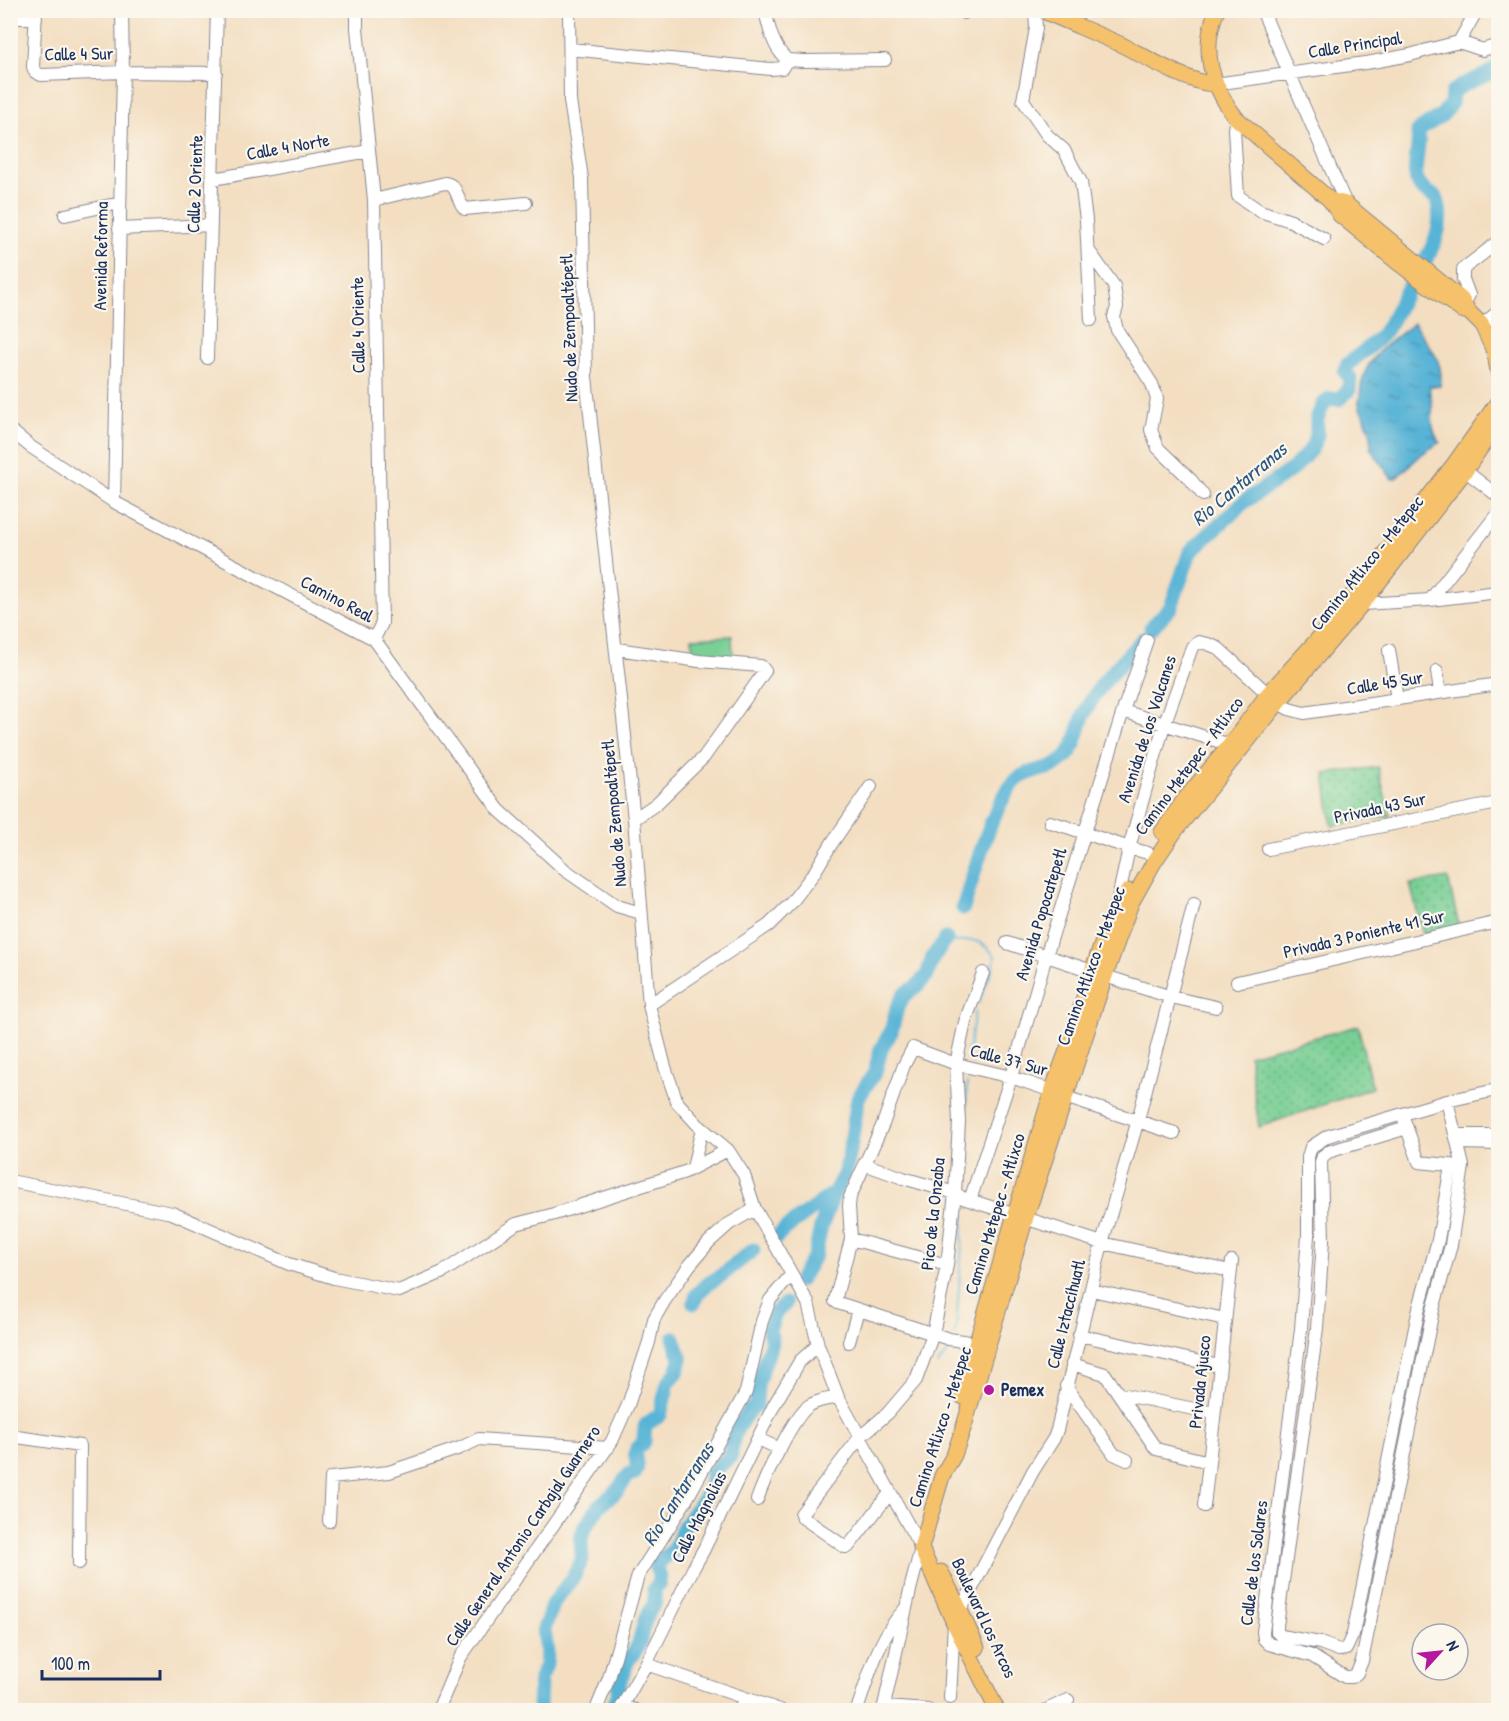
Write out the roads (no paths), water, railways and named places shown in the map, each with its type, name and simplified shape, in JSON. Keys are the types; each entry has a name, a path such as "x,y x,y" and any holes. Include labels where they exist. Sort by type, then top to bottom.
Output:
{"main road":[{"path":"1041,10 1192,79 1205,84 1215,84"},
{"path":"1217,10 1209,41 1210,67 1215,84 1236,118 1330,200 1482,325 1494,353 1498,372"},
{"name":"Camino Metepec - Atlixco","path":"942,1476 1058,1094 1072,1037 1099,973 1115,909 1120,905 1148,853 1185,799 1402,542 1460,467 1496,413"},
{"name":"Camino Atlixco - Metepec","path":"1099,973 1131,903 1175,831 1270,696 1362,604 1402,542"},
{"name":"Camino Atlixco - Metepec","path":"921,1545 942,1476"},
{"name":"Boulevard Los Arcos","path":"921,1545 935,1559 997,1710"},
{"name":"Boulevard Los Arcos","path":"957,1616 1005,1710"}],"street":[{"name":"Avenida Reforma","path":"114,502 123,72 122,10"},
{"name":"Calle 2 Oriente","path":"207,358 218,10"},
{"name":"Calle 4 Oriente","path":"357,10 374,201 382,623 374,639"},
{"name":"Nudo de Zempoaltépetl","path":"569,10 570,101 582,178 586,376 617,649 649,1005 664,1067 677,1102 728,1150 744,1175 755,1209 808,1303 818,1345 838,1397 921,1545"},
{"path":"765,10 768,28 780,52 787,60 885,60"},
{"path":"1035,10 1036,28 1023,100 1047,135 1064,150 1081,182 1088,250 1090,320"},
{"path":"1262,10 1290,74 1343,210"},
{"path":"1460,42 1478,10"},
{"name":"Calle 4 Sur","path":"36,14 33,67 35,72 41,75 123,72"},
{"path":"10,18 36,14"},
{"name":"Calle Principal","path":"1215,84 1410,55 1460,42 1483,50 1498,45"},
{"path":"570,49 771,69 782,68 787,60"},
{"path":"123,72 216,73"},
{"path":"1236,118 1234,129 1238,196 1260,211 1291,221 1324,240"},
{"name":"Calle 4 Norte","path":"213,179 369,151"},
{"path":"374,201 449,183 456,190 459,203 465,209 526,203"},
{"path":"65,215 120,203"},
{"path":"119,230 211,225"},
{"path":"1465,309 1468,295 1462,279 1463,269 1498,242"},
{"path":"1088,250 1114,286 1117,307 1114,317 1117,330 1152,384 1157,399 1151,430 1158,448 1203,495"},
{"path":"1482,325 1498,312"},
{"name":"Camino Real","path":"10,430 31,447 114,502 374,639 499,810 565,870 617,906 641,913"},
{"path":"1460,467 1498,496"},
{"path":"1430,600 1498,513"},
{"path":"1362,604 1430,600 1498,592"},
{"name":"Avenida Popocatepetl","path":"970,1200 1011,1077 1046,956 1147,640"},
{"name":"Avenida de los Volcanes","path":"1115,909 1129,848 1164,725 1192,647 1199,642 1218,648 1270,696"},
{"path":"617,649 699,661 761,666 765,671 704,757 656,804 634,819"},
{"path":"1389,650 1397,699"},
{"path":"1437,671 1440,692"},
{"name":"Calle 45 Sur","path":"1270,696 1289,709 1304,713 1498,684"},
{"path":"1123,711 1230,745"},
{"path":"649,1005 769,925 791,903 814,873 871,786"},
{"name":"Privada 43 Sur","path":"1268,849 1498,803"},
{"path":"1050,822 1148,853"},
{"name":"Calle Iztaccíhuatl","path":"957,1616 1033,1471 1054,1438 1102,1243 1138,1120 1194,904"},
{"name":"Privada 3 Poniente 41 Sur","path":"1237,982 1498,922"},
{"path":"1007,943 1171,997 1216,1007"},
{"name":"Pico de la Onzaba","path":"890,1492 848,1547 801,1514 860,1437 888,1413 916,1380 933,1334 947,1265 955,1192 959,1122 956,1064 965,1022 983,973"},
{"name":"Calle 37 Sur","path":"864,1164 913,1048 956,1064 1011,1077 1174,1133"},
{"name":"Calle de los Solares","path":"1457,1166 1419,1308 1362,1661 1357,1673 1352,1677 1345,1677 1312,1656 1269,1644 1264,1639 1263,1632 1301,1329 1308,1236 1308,1157 1311,1147 1328,1137 1447,1101 1496,1090"},
{"name":"Calle de los Solares","path":"1407,1128 1328,1152 1323,1156 1321,1162 1323,1241 1317,1328 1276,1626 1281,1636 1320,1643 1339,1650 1346,1649 1353,1634 1451,1245 1457,1139 1447,1101"},
{"path":"1403,1114 1419,1162 1457,1166"},
{"path":"693,1168 702,1128"},
{"path":"1457,1139 1498,1135"},
{"path":"1457,1139 1498,1144"},
{"path":"10,1181 172,1213 289,1264 334,1278 399,1291 443,1272 516,1224 685,1172 728,1150"},
{"path":"982,1344 956,1341 835,1301 851,1239 850,1197 864,1164 903,1178 955,1192 961,1197 1102,1243"},
{"name":"Calle General Antonio Carbajal Guarnero","path":"438,1710 460,1658 608,1448 628,1405 649,1342 654,1319 665,1300 709,1242 729,1224 755,1209"},
{"path":"851,1239 947,1265"},
{"name":"Privada Ajusco","path":"1102,1243 1231,1266 1204,1506"},
{"path":"596,1710 609,1678 638,1576 685,1502 746,1392 762,1321 770,1300 791,1275"},
{"path":"1091,1290 1225,1319"},
{"path":"1419,1308 1433,1310"},
{"path":"849,1342 858,1310"},
{"path":"1301,1329 1317,1328"},
{"path":"1079,1335 1219,1366"},
{"name":"Calle Magnolias","path":"621,1708 646,1664 774,1405 800,1361 818,1345"},
{"path":"1072,1364 1106,1374 1156,1449 1209,1462"},
{"path":"1066,1386 1113,1454 1127,1460"},
{"path":"1120,1394 1215,1413"},
{"path":"757,1500 780,1449 803,1411 811,1404 838,1397"},
{"path":"10,1436 80,1446 79,1563"},
{"path":"328,1521 331,1478 389,1472 460,1448 479,1439 608,1448"},
{"path":"758,1439 780,1449"},
{"path":"1278,1514 1292,1517"},
{"path":"921,1545 884,1709 928,1710"},
{"path":"857,1710 876,1656 894,1620 906,1608"},
{"path":"950,1698 957,1616"},
{"path":"1297,1652 1301,1639"},
{"path":"646,1664 742,1705 780,1710"},
{"path":"1046,1710 1068,1700"},
{"path":"621,1708 634,1710"}],"water":[{"path":"1414,323 1440,367 1440,386 1430,386 1429,391 1432,402 1433,429 1440,442 1392,479 1370,448 1369,427 1359,406 1359,400 1365,371 1371,361 1386,345"}],"waterway":[{"name":"Rio Cantarranas","path":"1151,628 1171,607 1190,552 1244,502 1294,468 1311,449 1317,436 1317,418 1323,405 1329,399 1339,399 1349,390 1350,378 1345,372 1347,365 1386,330 1437,236 1439,210 1436,197 1417,182 1415,169 1418,131 1442,115 1451,103 1452,93 1463,85 1488,74 1498,66"},
{"name":"Rio Cantarranas","path":"963,908 986,836 994,816 1012,785 1022,776 1053,766 1065,758 1073,747 1092,699 1143,639"},
{"path":"946,939 954,942 978,942 995,956 994,965 978,1004"},
{"name":"Rio Cantarranas","path":"776,1238 834,1193 844,1175 849,1156 858,1098 875,1072 881,1049 891,1032 897,1008 904,995 927,975 933,957 946,939"},
{"path":"967,1059 975,1012"},
{"path":"963,1189 967,1083"},
{"name":"Rio Cantarranas","path":"800,1280 815,1255 821,1227 834,1193"},
{"path":"954,1334 964,1215"},
{"name":"Rio Cantarranas","path":"694,1303 697,1294 706,1285 753,1250"},
{"name":"Rio Cantarranas","path":"612,1710 628,1660 639,1643 646,1617 655,1602 654,1589 660,1577 656,1567 672,1551 684,1526 705,1497 712,1474 731,1456 732,1442 738,1428 756,1405 757,1385 772,1341 769,1330 776,1312 785,1304"},
{"name":"Rio Cantarranas","path":"539,1710 540,1679 546,1665 547,1653 544,1629 553,1603 574,1576 582,1559 581,1539 584,1529 600,1505 618,1490 626,1478 635,1473 637,1469 635,1454 644,1442 645,1427 660,1415 668,1383 677,1372 681,1359 674,1338"},
{"path":"937,1365 950,1350 952,1343"}],"place":[{"name":"Pemex","path":"989,1390"}]}
